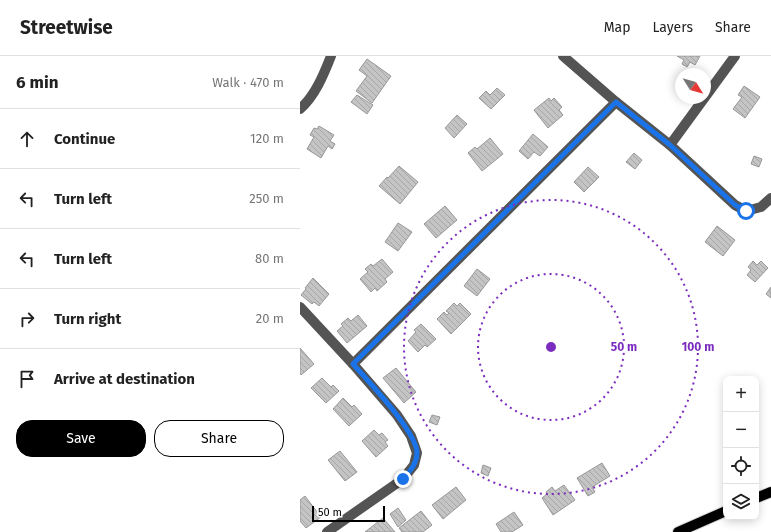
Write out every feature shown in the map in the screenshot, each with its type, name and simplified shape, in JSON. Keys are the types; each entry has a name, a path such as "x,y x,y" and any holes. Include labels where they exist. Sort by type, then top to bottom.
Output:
{"main road":[{"path":"759,497 771,492"},
{"path":"678,532 723,511"}],"street":[{"path":"300,109 308,102 326,70 331,56"},
{"path":"563,56 616,102 670,145 735,205 746,211 761,207 771,198"},
{"path":"670,145 735,56"},
{"path":"353,364 616,102"},
{"path":"300,307 353,364 397,415 411,436 417,453 414,465 403,479 327,532"}],"building":[{"path":"677,56 700,56 695,65 690,62 687,67 682,64 684,60"},
{"path":"367,59 391,76 372,103 356,91 367,76 359,70"},
{"path":"744,86 760,97 745,118 733,109 742,97 738,95"},
{"path":"497,88 505,95 491,109 479,98 486,91 490,95"},
{"path":"357,95 373,105 367,114 351,102"},
{"path":"549,98 551,101 554,98 562,107 559,110 563,115 548,128 534,110"},
{"path":"457,115 467,124 454,138 445,128"},
{"path":"319,126 334,135 330,141 335,144 332,149 328,146 321,158 307,149 314,137 310,135 314,128 317,129"},
{"path":"533,134 548,147 540,156 534,152 528,159 519,151"},
{"path":"490,138 503,154 482,171 468,153 475,147 477,149"},
{"path":"634,153 642,160 635,169 626,162"},
{"path":"754,156 762,159 759,167 751,164"},
{"path":"399,166 418,182 400,204 379,186"},
{"path":"588,167 599,177 584,192 574,182"},
{"path":"445,206 457,220 436,238 424,224"},
{"path":"398,223 412,232 398,251 385,242"},
{"path":"717,226 735,240 723,256 705,242"},
{"path":"382,259 393,272 385,279 387,282 377,291 375,288 371,292 360,279 368,272 365,269 371,264 373,266"},
{"path":"753,261 757,265 761,261 768,268 755,282 747,275 751,270 748,267"},
{"path":"477,269 490,279 477,296 464,286"},
{"path":"313,278 329,294 319,306 314,302 312,304 301,295"},
{"path":"771,287 771,298 766,294"},
{"path":"454,303 457,306 460,303 471,314 451,334 437,319 444,312 447,315 449,313 446,311"},
{"path":"358,315 367,326 347,343 337,331 343,326 341,324 348,318 351,321"},
{"path":"421,324 436,339 427,347 425,345 418,352 408,341 416,332 414,330"},
{"path":"300,348 314,364 301,375 300,373"},
{"path":"396,368 416,392 404,403 383,378"},
{"path":"322,378 331,387 333,385 339,391 326,403 311,388"},
{"path":"343,398 352,407 354,405 362,414 349,426 333,409"},
{"path":"432,415 440,417 437,425 429,422"},
{"path":"374,430 379,435 382,433 388,440 385,442 388,446 376,457 362,441"},
{"path":"340,451 357,472 345,481 328,460"},
{"path":"602,463 610,476 592,487 595,492 588,496 577,478"},
{"path":"483,465 491,468 488,476 481,473"},
{"path":"564,485 575,500 553,515 542,498 552,487 555,491"},
{"path":"456,487 466,500 443,519 432,505"},
{"path":"305,496 321,517 306,528 300,521 300,500"},
{"path":"398,508 406,520 398,527 390,514"},
{"path":"421,511 432,525 423,532 402,532 399,528"},
{"path":"514,512 523,525 512,532 501,532 496,524"},
{"path":"383,518 395,532 365,532"}],"route":[{"path":"403,479 414,465 417,453 411,436 397,415 353,364 616,102 670,145 735,205 746,211"}]}
